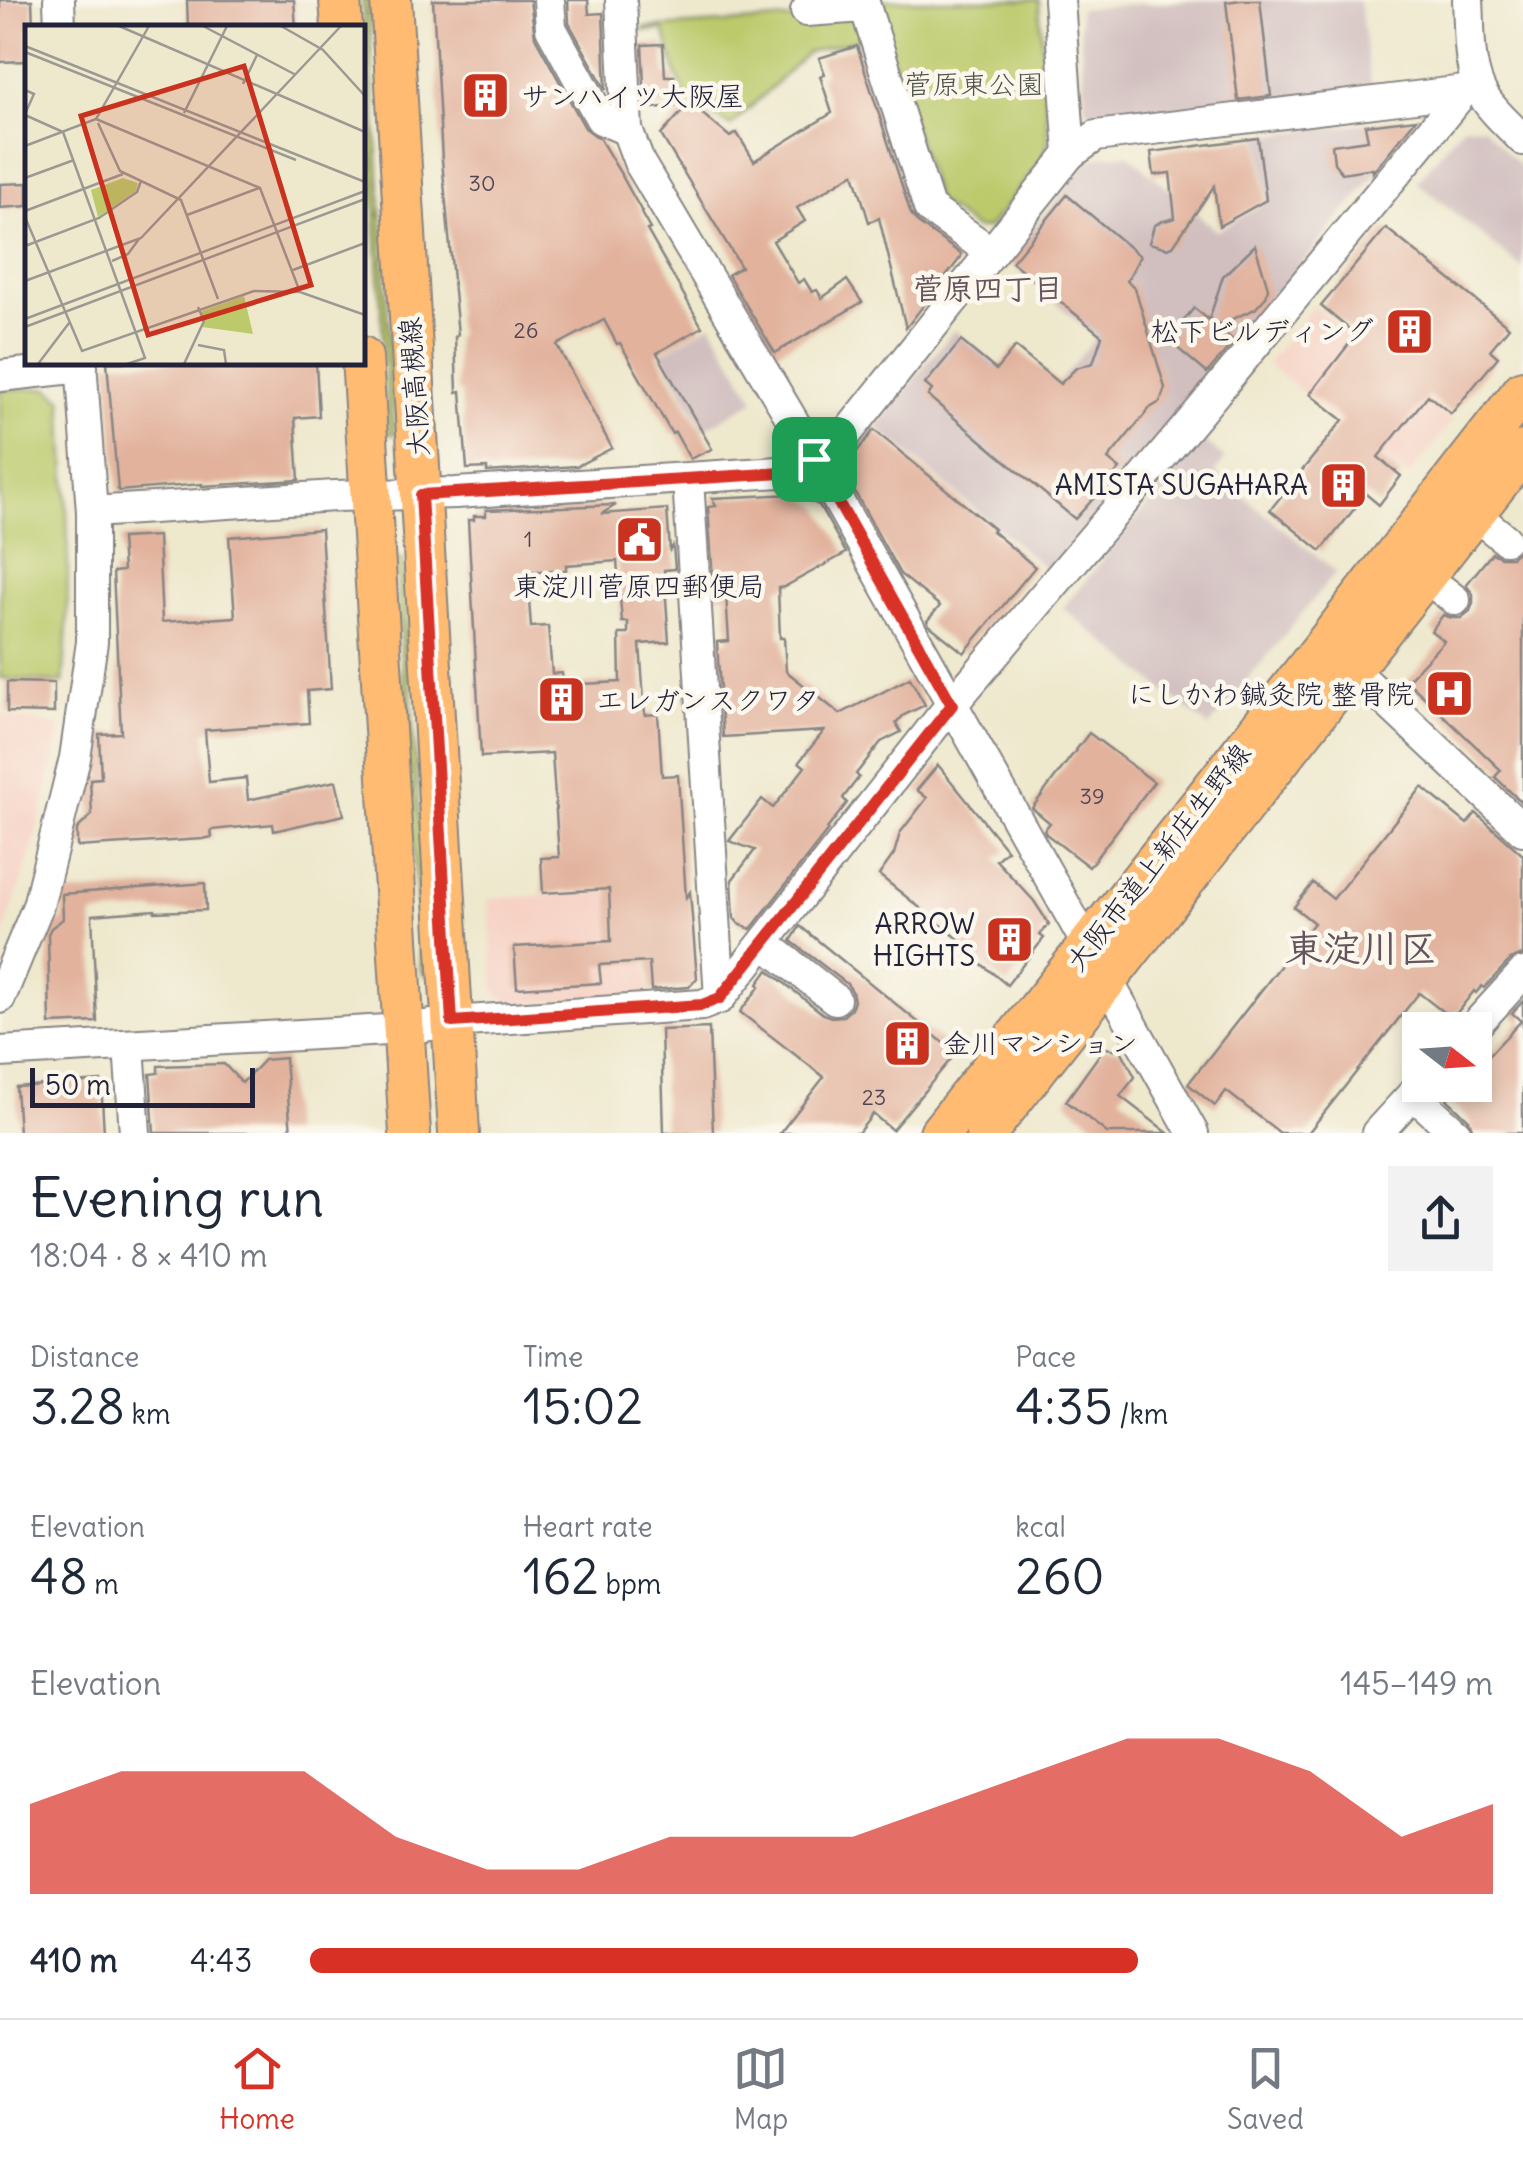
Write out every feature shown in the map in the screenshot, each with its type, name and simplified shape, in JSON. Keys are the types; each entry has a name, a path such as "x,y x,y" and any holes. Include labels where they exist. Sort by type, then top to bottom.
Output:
{"main road":[{"path":"340,0 342,25"},
{"name":"大阪高槻線","path":"390,0 459,1133"},
{"name":"大阪高槻線","path":"363,365 410,1133"},
{"name":"大阪市道上新庄生野線","path":"940,1133 1097,963 1338,656 1523,391"},
{"name":"大阪市道上新庄生野線","path":"1338,656 1440,588 1474,514 1523,451"},
{"name":"大阪市道上新庄生野線","path":"986,1133 1097,963"}],"street":[{"path":"58,0 60,25"},
{"path":"549,0 551,28 601,119 627,130"},
{"path":"621,0 627,130 640,162 814,459 1193,1133"},
{"path":"1059,0 1070,154"},
{"path":"0,1052 404,1029 452,1022 702,1005 720,998 952,705 1471,89 1468,0"},
{"path":"806,11 864,4 929,208 992,252"},
{"path":"92,512 795,471 840,442 1070,154 1096,136 1471,89 1523,140"},
{"path":"0,376 82,365 92,512 92,642 76,758 38,906 0,998"},
{"path":"688,479 720,998"},
{"path":"1474,514 1505,539"},
{"path":"1338,656 1523,830"},
{"path":"764,943 835,999"},
{"path":"1488,1012 1523,974"},
{"path":"129,1046 134,1133"},
{"path":"1377,1133 1405,1102"},
{"path":"1429,1102 1456,1133"}],"shaded area":[{"path":"1200,0 1359,0 1371,86 1099,120 1085,108 1079,9"},
{"path":"1402,119 1408,135 1048,570 876,427 954,330 1042,402 1096,337 1008,261 1085,164 1101,156 1128,154 1217,231 1268,201 1259,136"},
{"path":"1463,125 1483,127 1523,169 1523,269 1417,182"},
{"path":"1313,306 1453,420 1408,477 1267,364"},
{"path":"711,324 755,400 704,429 661,353"},
{"path":"1202,439 1225,459 1215,473 1336,572 1209,727 1063,608"},
{"path":"0,714 61,727 33,847 0,944"},
{"path":"642,889 649,994 509,1004 494,990 488,899"}],"green space":[{"path":"362,0 368,0 395,434 389,434"},
{"name":"菅原東公園","path":"874,0 1039,0 1048,142 1042,160 988,228 975,229 937,201"},
{"path":"857,15 864,38 808,52 731,126 687,99 664,30 644,31 644,28"},
{"path":"48,388 62,399 64,435 68,576 63,683 0,678 0,390"},
{"path":"403,559 428,971 425,975 421,971 396,560"}],"building":[{"path":"0,0 32,0 33,25 25,25 25,61 0,62"},
{"path":"187,0 294,0 296,25 188,25"},
{"path":"433,0 530,0 535,37 585,128 600,139 622,176 650,229 647,230 702,327 657,353 712,449 690,459 604,320 557,345 612,448 577,466 487,472 487,468 467,469 461,391 457,392 458,335"},
{"path":"568,0 588,0 589,14 603,13 606,90 569,23"},
{"path":"1260,0 1271,96 1238,100 1226,2"},
{"path":"663,44 665,76 674,76 675,106 653,108 652,102 645,103 642,45"},
{"path":"857,46 911,214 961,257 906,328 879,218 869,222 854,173 797,208 805,221 773,241 798,283 804,279 812,292 817,290 822,298 847,280 862,302 775,353 728,275 741,267 661,135 687,106 730,137 737,133 754,161 832,113 820,76 825,74 819,58"},
{"path":"1416,119 1373,172 1367,169 1342,173 1334,163 1332,145 1368,140 1365,125"},
{"path":"1258,138 1266,200 1219,226 1214,186 1173,246 1149,243 1154,226 1175,218 1170,173 1154,175 1151,152"},
{"path":"25,183 25,206 0,208 0,184"},
{"path":"1067,195 1140,256 1127,281 1135,288 1165,388 1160,402 1150,408 1108,459 1120,469 1075,519 928,396 932,390 925,384 961,341 996,370 1015,347 1060,384 1076,368 1093,363 1102,336 1012,262"},
{"path":"1386,228 1509,327 1490,350 1498,357 1451,414 1428,395 1378,457 1401,476 1379,505 1366,494 1321,551 1270,510 1343,420 1310,394 1356,335 1321,306"},
{"path":"1255,245 1268,288 1266,297 1255,309 1216,326 1234,341 1207,373 1168,340 1194,308 1209,320 1223,276"},
{"path":"107,365 316,365 319,416 295,418 299,480 118,491"},
{"path":"874,430 1035,567 964,653 929,625 927,621 940,606 900,574 846,476 847,464"},
{"path":"795,494 819,505 846,553 778,588 786,671 840,714 910,678 925,705 896,723 901,732 881,742 856,774 859,777 843,798 847,803 751,929 734,918 732,880 755,850 729,841 762,799 773,808 805,767 799,762 824,731 723,737 717,642 729,641 726,594 714,595 708,507 716,506 712,498"},
{"path":"616,505 601,514 667,509 675,569 664,570 669,642 640,644 645,715 658,714 662,776 678,775 686,898 690,892 697,978 689,987 651,990 649,962 599,965 601,983 517,988 514,947 611,941 609,889 543,893 541,858 559,857 552,753 481,757 468,520 486,516 486,510","holes":["617,561 622,622 628,622 628,634 619,634 620,682 563,685 562,673 552,674 548,626 531,627 527,573"]},
{"path":"321,529 331,689 307,691 309,723 205,730 209,782 246,778 248,800 336,781 344,815 274,831 273,824 211,830 212,837 203,839 77,847 77,829 92,815 90,779 101,778 99,734 121,733 113,572 123,571 121,538 158,536 162,622 235,617 229,537"},
{"path":"1523,543 1523,804 1495,777 1501,770 1407,681 1444,641 1431,631 1443,615 1461,618 1470,611 1473,594 1466,585 1492,553 1511,557"},
{"path":"7,682 54,683 54,713 7,712"},
{"path":"1089,733 1154,782 1089,867 1046,834 1044,830 1050,823 1032,808"},
{"path":"938,765 1007,850 996,860 1034,901 1049,924 1040,935 1044,938 1007,985 962,948 965,944 879,875 894,854 900,833 927,798 917,790"},
{"path":"1422,787 1467,824 1476,813 1523,855 1523,955 1510,960 1484,988 1474,991 1458,1012 1443,1012 1419,993 1308,1133 1280,1133 1226,1091 1215,1106 1188,1084 1314,923 1294,907 1313,883 1333,899"},
{"path":"205,883 206,910 92,915 97,1022 50,1024 48,934 63,919 62,894"},
{"path":"800,926 956,1053 892,1130 873,1114 858,1133 780,1133 824,1077 740,1012 768,970 831,1017 843,1016 854,1001 847,984 791,941"},
{"path":"1523,1001 1523,1133 1474,1133 1469,1120 1450,1102 1492,1102 1492,1052 1521,1021 1512,1013"},
{"path":"709,1028 713,1133 664,1133 661,1030"},
{"path":"1104,1048 1121,1050 1135,1077 1120,1096 1168,1133 1107,1133 1066,1101"},
{"path":"285,1058 291,1133 154,1133 150,1074 158,1073 158,1066 224,1064 242,1083 264,1060"},
{"path":"101,1081 104,1133 19,1133 16,1087"}],"place":[{"name":"サンハイツ大阪屋","path":"486,96"},
{"name":"松下ビルディング","path":"1409,331"},
{"name":"AMISTA SUGAHARA","path":"1343,485"},
{"name":"東淀川菅原四郵便局","path":"639,539"},
{"name":"にしかわ鍼灸院 整骨院","path":"1449,694"},
{"name":"エレガンスクワタ","path":"561,700"},
{"name":"ARROW HIGHTS","path":"1010,940"},
{"name":"金川マンション","path":"908,1043"}],"district":[{"name":"菅原四丁目","path":"988,289"},
{"name":"東淀川区","path":"1361,949"}],"route":[{"path":"814,459 952,705 720,998 702,1005 452,1022 421,495 783,473 795,471 814,459"}]}
